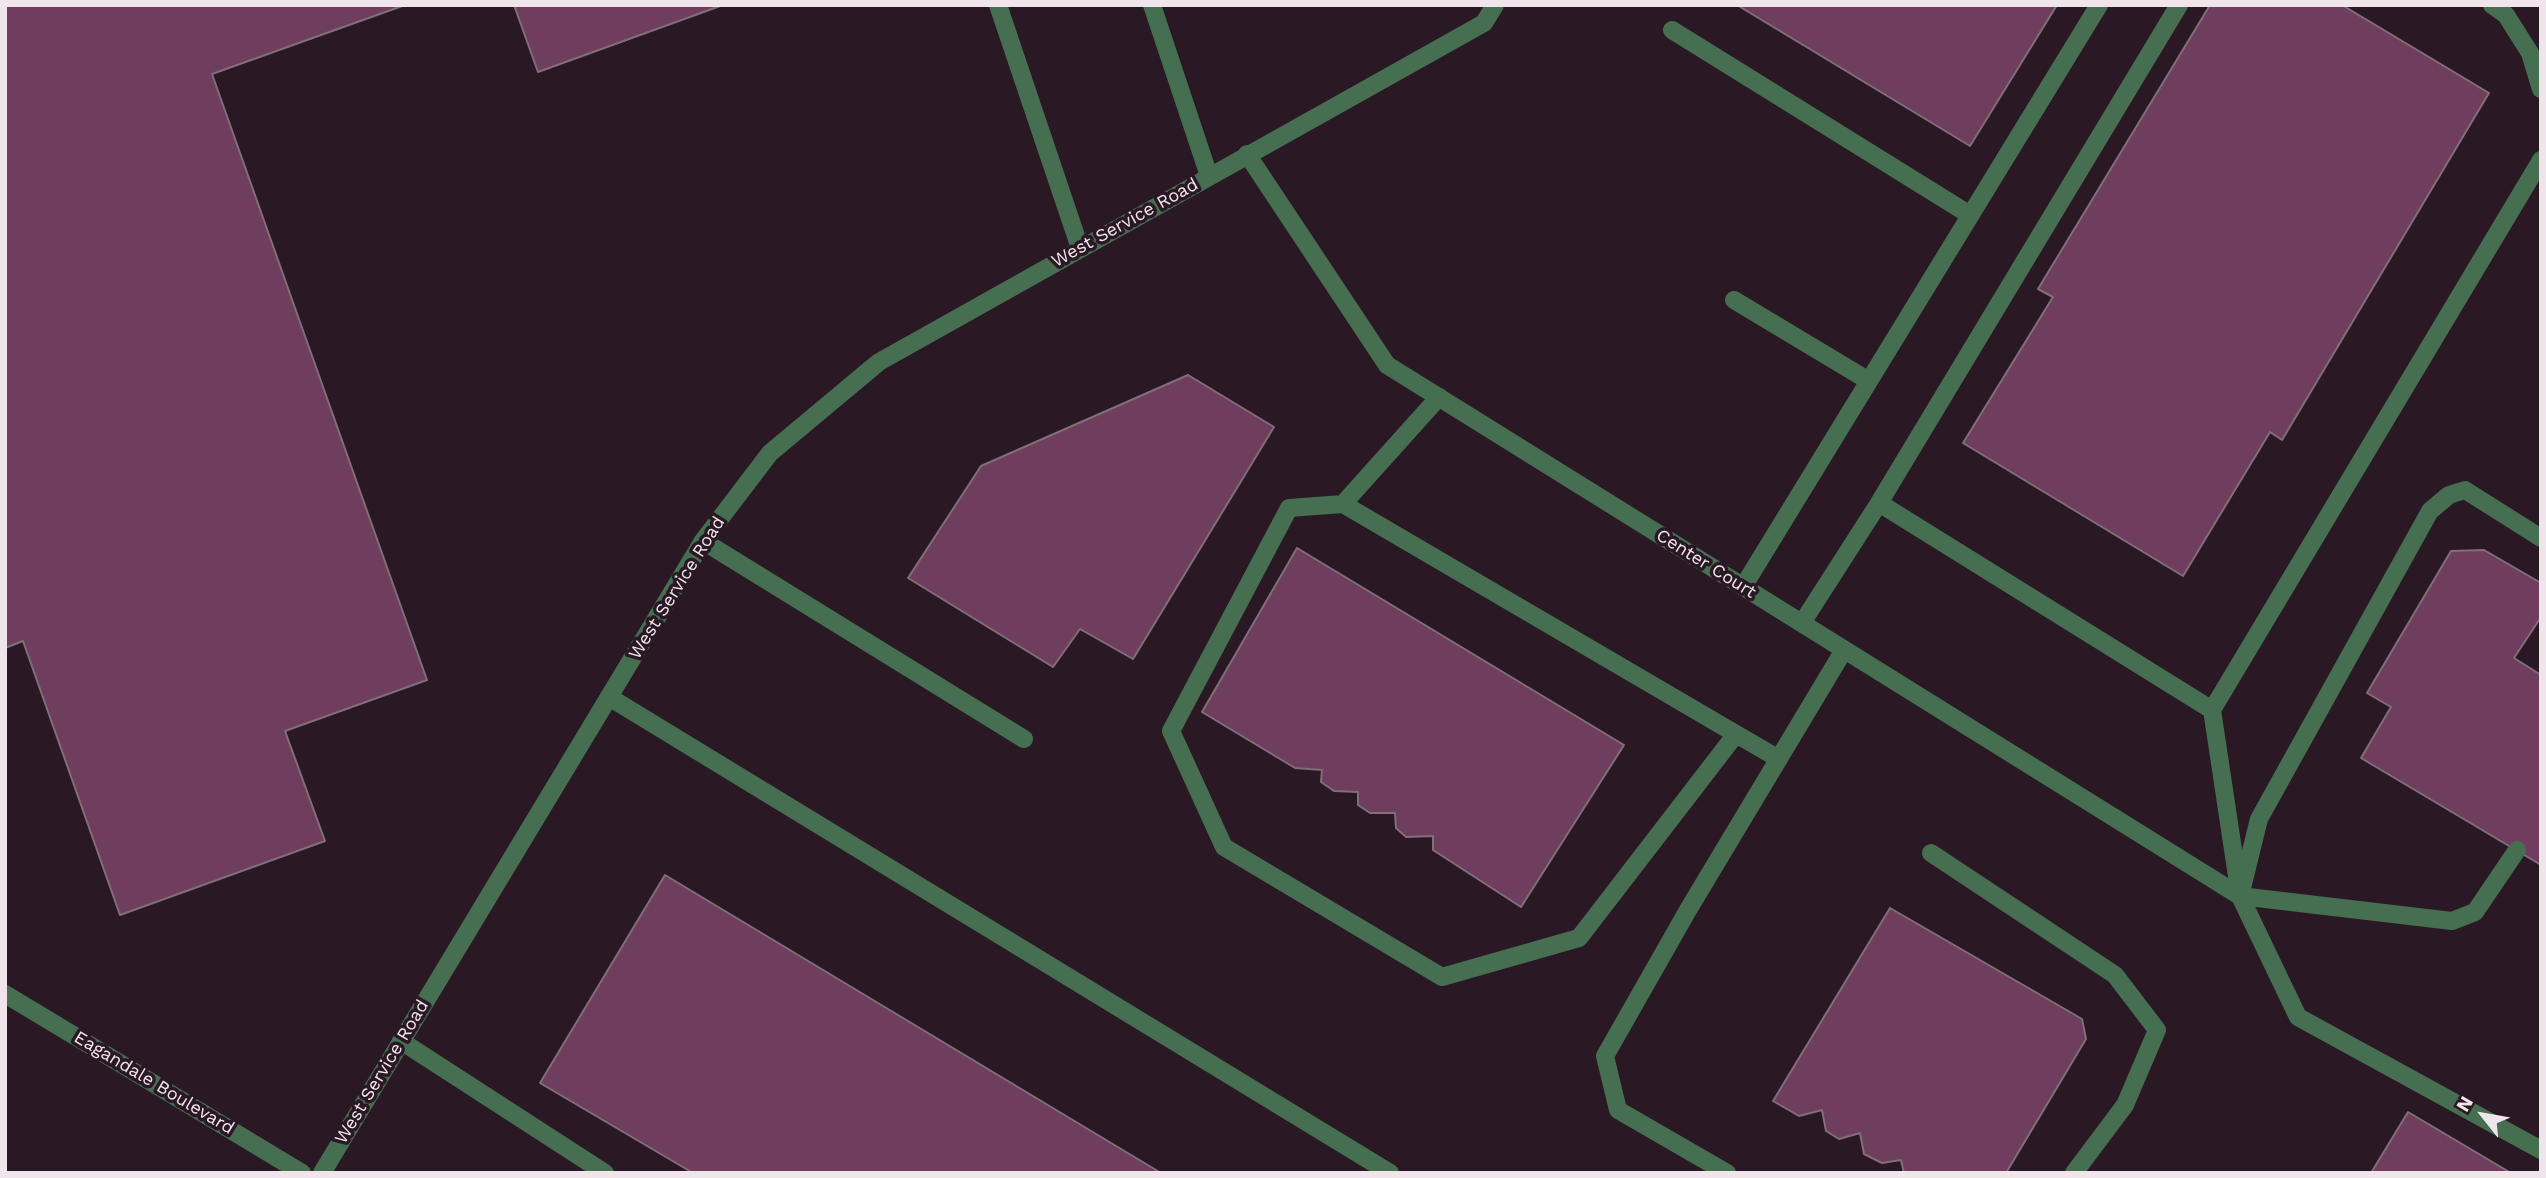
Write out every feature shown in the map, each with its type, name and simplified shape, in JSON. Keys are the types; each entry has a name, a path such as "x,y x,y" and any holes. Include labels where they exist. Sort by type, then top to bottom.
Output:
{"street":[{"path":"998,5 1080,248"},
{"path":"1152,5 1209,176"},
{"name":"West Service Road","path":"322,1173 703,541 770,453 878,362 1484,23 1495,5"},
{"path":"1743,587 2099,5"},
{"path":"1802,623 1880,503 2179,5"},
{"path":"2492,5 2506,15 2530,53 2541,89"},
{"path":"1672,30 1970,215"},
{"name":"Center Court","path":"1247,154 1387,365 2240,896"},
{"path":"2541,160 2212,710 2240,896 2298,1017 2541,1150"},
{"path":"1734,300 1869,381"},
{"path":"1343,504 1439,397"},
{"path":"2240,896 2259,819 2430,511 2449,495 2465,491 2541,538"},
{"path":"1880,503 2212,710"},
{"path":"1736,734 1579,939 1443,976 1224,847 1171,731 1289,508 1343,504 1779,759"},
{"path":"703,541 1024,739"},
{"path":"1727,1173 1618,1110 1605,1056 1844,650"},
{"path":"608,697 1390,1173"},
{"path":"2240,896 2452,922 2475,912 2517,850"},
{"path":"1931,853 2115,975 2157,1030 2125,1105 2074,1173"},
{"name":"Eagandale Boulevard","path":"5,994 302,1173"},
{"path":"401,1041 605,1173"}],"building":[{"path":"5,5 405,5 212,74 427,680 285,731 325,841 120,915 23,641 5,648"},
{"path":"514,5 723,5 538,72"},
{"path":"1737,5 2057,5 1970,146"},
{"path":"2210,5 2342,5 2489,93 2282,440 2270,432 2183,576 1963,443 2053,297 2038,289"},
{"path":"1188,375 1274,427 1133,659 1080,629 1053,667 908,578 981,466"},
{"path":"1297,548 1624,745 1521,907 1433,850 1433,836 1406,837 1396,828 1395,813 1370,813 1358,805 1358,792 1334,791 1321,782 1322,770 1295,768 1202,712"},
{"path":"2484,550 2541,583 2541,617 2514,658 2541,675 2541,865 2361,758 2391,707 2367,693 2451,551"},
{"path":"665,875 1161,1173 693,1173 540,1083"},
{"path":"1890,908 2082,1019 2086,1039 2006,1173 1904,1173 1901,1160 1882,1163 1864,1154 1860,1133 1839,1139 1826,1131 1822,1110 1799,1116 1773,1101"},
{"path":"2408,1112 2511,1173 2371,1173"}]}
